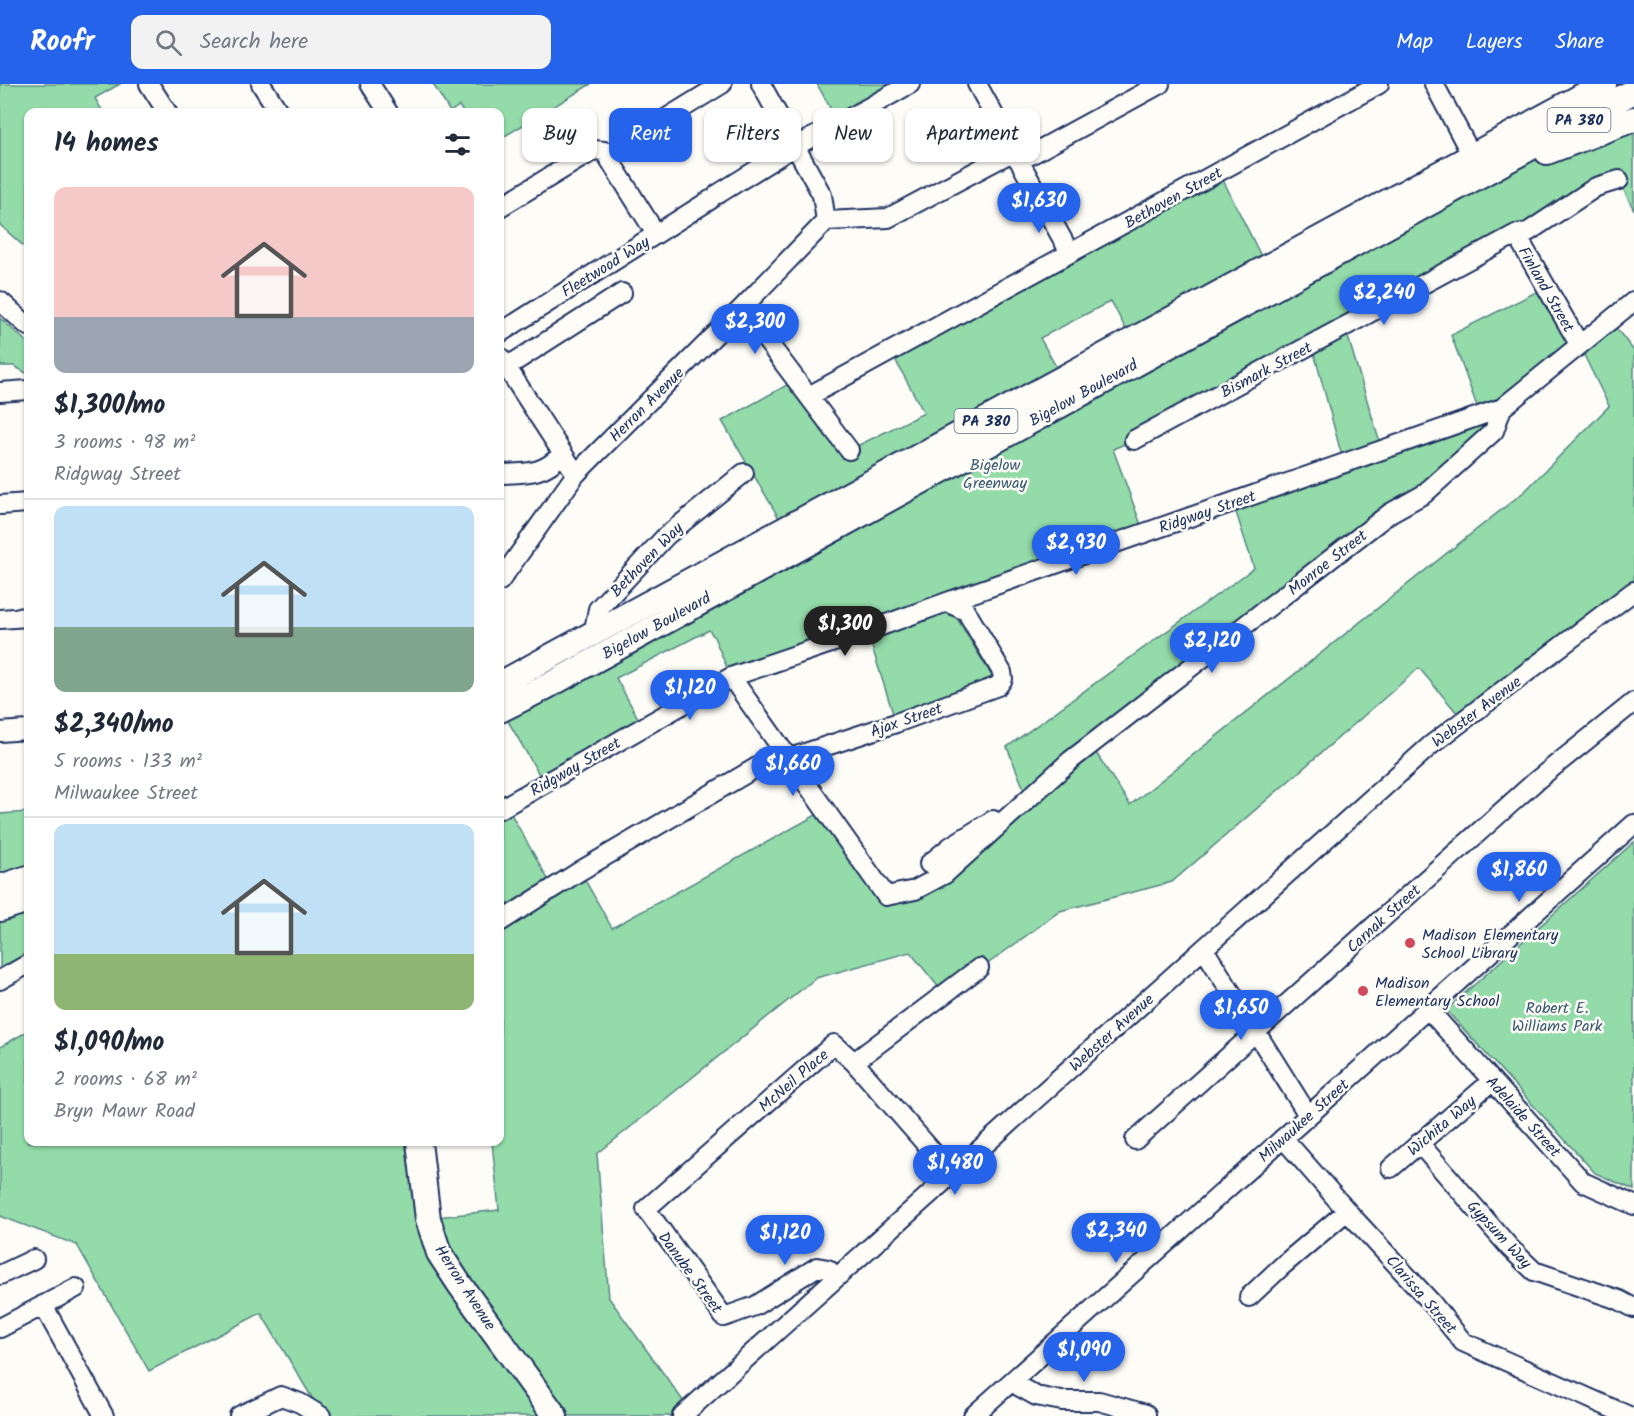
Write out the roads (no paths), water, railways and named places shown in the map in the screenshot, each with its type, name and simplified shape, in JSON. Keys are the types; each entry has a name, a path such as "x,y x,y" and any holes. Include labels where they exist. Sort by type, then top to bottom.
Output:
{"main road":[{"name":"Bigelow Boulevard","path":"504,682 1604,84"},
{"name":"Bigelow Boulevard","path":"504,708 1634,90"},
{"path":"1461,185 1634,119"},
{"path":"0,887 24,879"},
{"path":"0,909 24,901"},
{"name":"Herron Avenue","path":"419,1146 428,1219 440,1253 460,1285 555,1416"}],"street":[{"path":"149,84 164,108"},
{"path":"261,84 276,108"},
{"path":"370,84 385,108"},
{"path":"606,154 722,84"},
{"path":"761,84 774,108"},
{"name":"Fleetwood Way","path":"801,143 910,84"},
{"path":"977,84 990,108"},
{"path":"1040,144 1160,84"},
{"name":"Bethoven Street","path":"809,396 1379,84"},
{"path":"1434,84 1472,156"},
{"path":"504,205 594,150 604,151 657,234"},
{"path":"801,157 822,195 826,220 888,218 1004,162"},
{"name":"Fleetwood Way","path":"504,330 770,162"},
{"path":"1019,162 1070,253"},
{"name":"Bismark Street","path":"1134,440 1516,234 1528,232 1596,187 1619,180"},
{"name":"Herron Avenue","path":"504,575 576,474 742,308 826,220"},
{"name":"Finland Street","path":"1516,234 1579,344"},
{"path":"504,363 516,361 622,293"},
{"path":"0,301 24,322"},
{"name":"Ridgway Street","path":"504,807 731,676 881,626 1502,408 1634,301"},
{"path":"742,308 849,450"},
{"path":"504,367 576,474"},
{"path":"0,392 24,390"},
{"name":"Monroe Street","path":"787,759 886,896 915,890 945,874 1071,760 1381,520 1424,494 1494,431 1502,408"},
{"path":"504,474 540,471 554,463 562,454"},
{"name":"Bethoven Way","path":"593,634 598,609 666,536 744,472"},
{"path":"0,505 24,503"},
{"name":"Webster Avenue","path":"682,1416 1431,745 1634,591"},
{"name":"Ajax Street","path":"504,919 580,871 769,760 787,759 998,686 1003,679 1002,672 966,611 947,602"},
{"path":"0,619 24,617"},
{"path":"731,676 787,759"},
{"name":"Carnak Street","path":"1135,1140 1537,780 1634,702"},
{"path":"0,732 24,730"},
{"name":"Monroe Street","path":"929,864 969,834 1028,799"},
{"name":"Milwaukee Street","path":"973,1416 1634,824"},
{"path":"1204,949 1308,1115"},
{"path":"0,980 24,966"},
{"path":"854,1062 979,968"},
{"name":"Adelaide Street","path":"1428,1009 1583,1182 1634,1205"},
{"name":"McNeil Place","path":"646,1209 834,1044 854,1062 952,1174"},
{"name":"Wichita Way","path":"1391,1168 1492,1081"},
{"name":"Clarissa Street","path":"1283,1138 1464,1342 1625,1415"},
{"name":"Gypsum Way","path":"1419,1143 1510,1248 1534,1271 1619,1300 1634,1308"},
{"name":"Danube Street","path":"646,1209 724,1317 755,1306 817,1267 828,1269 836,1278"},
{"path":"1250,1297 1282,1266 1347,1211"},
{"path":"0,1275 34,1259"},
{"path":"0,1328 76,1288"},
{"path":"43,1305 104,1416"},
{"path":"1011,1382 1036,1396 1062,1401 1100,1401 1147,1415"},
{"path":"239,1416 260,1404 281,1396 300,1403 321,1416"}],"place":[{"name":"Madison Elementary School Library","path":"1410,943"},
{"name":"Madison Elementary School","path":"1363,991"}],"park label":[{"name":"Bigelow Greenway","path":"995,473"},
{"name":"Robert E. Williams Park","path":"1557,1016"}]}
